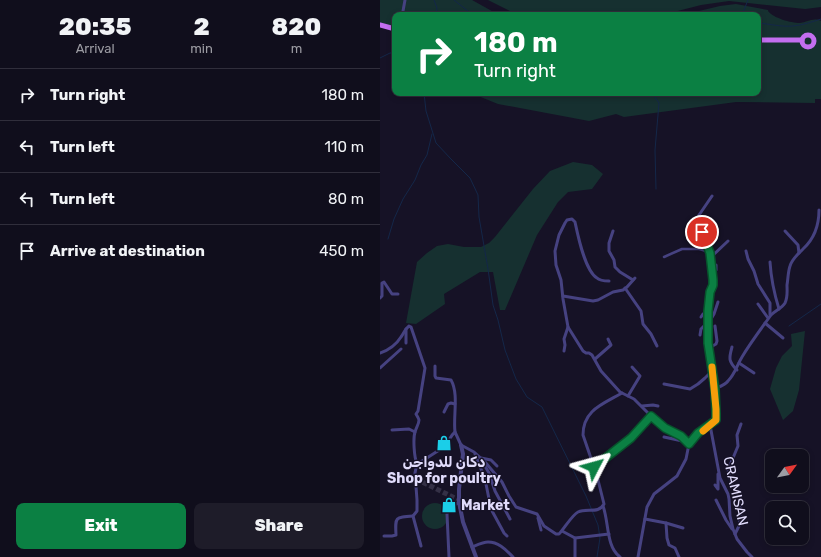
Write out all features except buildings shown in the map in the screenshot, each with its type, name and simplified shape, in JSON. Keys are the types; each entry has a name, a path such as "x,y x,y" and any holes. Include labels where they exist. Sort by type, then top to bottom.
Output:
{"main road":[{"path":"380,25 392,28"},
{"path":"802,40 803,37 809,34 814,40"},
{"path":"761,40 802,40"},
{"path":"802,40 804,45 809,47 812,46 814,40"},
{"path":"814,40 821,40"}],"street":[{"path":"403,12 405,0"},
{"path":"638,557 647,507 654,494 677,476 686,459 688,443 698,433 716,420 715,389 708,348 708,311 710,292 713,285 713,274 710,252 697,222 697,218 712,196"},
{"path":"715,389 727,383 732,377 737,370 739,363 769,317 785,302 787,297 787,284 790,266 796,256 806,247 814,236 818,225 819,210"},
{"path":"609,281 598,279 592,275 582,252 575,222 572,219 567,220 559,235 556,251 556,265 561,280 564,312 568,327 583,350 592,355 601,371 622,393 634,399 665,428 681,436 688,443"},
{"path":"563,296 593,301 598,300 612,292 625,288 634,279 620,272 615,267 614,260 609,251 613,231"},
{"path":"785,231 798,245 799,253"},
{"path":"711,257 728,242"},
{"path":"664,257 682,249 710,252"},
{"path":"746,251 758,284 770,303 769,317"},
{"path":"770,262 771,279 779,309"},
{"path":"713,274 716,270 716,266"},
{"path":"380,298 382,296 382,283 384,282 392,294 398,294"},
{"path":"625,288 641,311 643,324 651,334 657,346"},
{"path":"700,335 701,329 708,323 714,314 718,302"},
{"path":"758,304 769,317"},
{"path":"701,317 708,311"},
{"path":"765,323 783,338"},
{"path":"380,353 388,350 396,343 409,326 412,327 425,368 418,411 416,414 419,419 414,436 415,457 417,463 415,473 417,511 413,516"},
{"path":"708,348 716,344 717,341 715,326"},
{"path":"564,351 564,339 568,327"},
{"path":"406,329 406,343"},
{"path":"595,359 611,345 608,339"},
{"path":"732,347 729,357 731,364 737,370"},
{"path":"380,372 380,368 401,349"},
{"path":"739,363 754,373"},
{"path":"435,366 436,378 451,380 454,384 455,432 461,445 462,454 459,502 463,522 476,557"},
{"path":"628,396 640,376 632,367"},
{"path":"664,384 690,389 712,371"},
{"path":"620,557 611,547 606,514 603,506 604,504 597,476 583,435 583,429 586,418 595,408 622,393"},
{"path":"444,412 448,404 451,402 455,404"},
{"path":"642,406 658,406"},
{"path":"594,467 631,438 651,416"},
{"path":"716,500 726,520 735,533 739,526 741,513 740,499 731,482 728,470 738,446 737,435 741,424"},
{"name":"CRAMISAN","path":"710,425 718,470 720,478 728,494 730,516 735,533 737,539 752,557"},
{"path":"392,430 409,429 415,432"},
{"path":"417,463 444,447 452,434 455,432"},
{"path":"664,438 688,443"},
{"path":"461,445 474,452 481,458 502,482 516,507 537,514 544,526 556,534 559,534 575,514 580,511 597,510 603,506"},
{"path":"474,452 485,479 491,509 507,536"},
{"path":"481,458 490,460 497,466"},
{"path":"481,458 495,491 510,519"},
{"path":"715,485 718,489 718,470"},
{"path":"449,557 447,514 449,509 459,502"},
{"path":"460,508 470,508 471,503"},
{"path":"537,514 540,530"},
{"path":"384,536 396,535 395,523 397,519 402,516 413,516"},
{"path":"413,516 420,546"},
{"path":"645,519 683,528"},
{"path":"666,523 669,545 675,548 679,557"},
{"path":"562,531 575,538 609,534"},
{"path":"575,538 575,557"},
{"path":"472,547 488,542 495,543 502,546 514,557"}],"green space":[{"path":"380,0 472,0 494,12 392,12 392,30 380,25"},
{"path":"488,0 821,0 821,7 805,9 729,1 701,5 674,12 512,12"},
{"path":"736,4 768,10 770,14 782,20 792,22 800,23 816,19 821,21 821,99 815,99 815,103 736,102 624,117 616,114 589,121 498,104 478,96 761,96 761,12 695,12"},
{"path":"573,162 592,165 603,174 592,189 568,192 558,202 537,235 505,310 500,310 493,272 480,272 444,294 445,304 416,324 406,323 417,262 437,246 448,244 464,247 481,247 489,243 533,189 550,171"},
{"path":"805,331 799,390 793,411 783,420 770,389 776,368 782,356 792,346 791,334"},
{"path":"435,503 444,507 448,516 444,525 435,529 426,525 422,516 426,507"}],"waterway":[{"path":"434,0 437,8 436,12"},
{"path":"454,0 469,12"},
{"path":"743,12 748,0"},
{"path":"761,23 793,26 821,19"},
{"path":"380,58 392,53"},
{"path":"424,96 426,111 436,143 470,178 478,195 479,217 493,305 505,350 516,379 527,397 542,407 586,496 598,525 600,538 597,557"},
{"path":"654,96 659,103 655,150 656,189"},
{"path":"388,239 394,219 403,199 415,180 427,155 432,134"},
{"path":"789,326 821,304"}],"tunnel":[{"path":"416,479 459,500"}],"slow traffic":[{"path":"703,431 716,420 715,389 712,367"}],"place":[{"name":"دكان للدواجن Shop for poultry","path":"444,443"},
{"name":"Market","path":"449,505"}],"route":[{"path":"594,467 631,438 651,416 665,428 674,434 681,436 689,444 698,433 716,420 715,389 708,343 708,311 713,280 710,253 702,232"}]}
